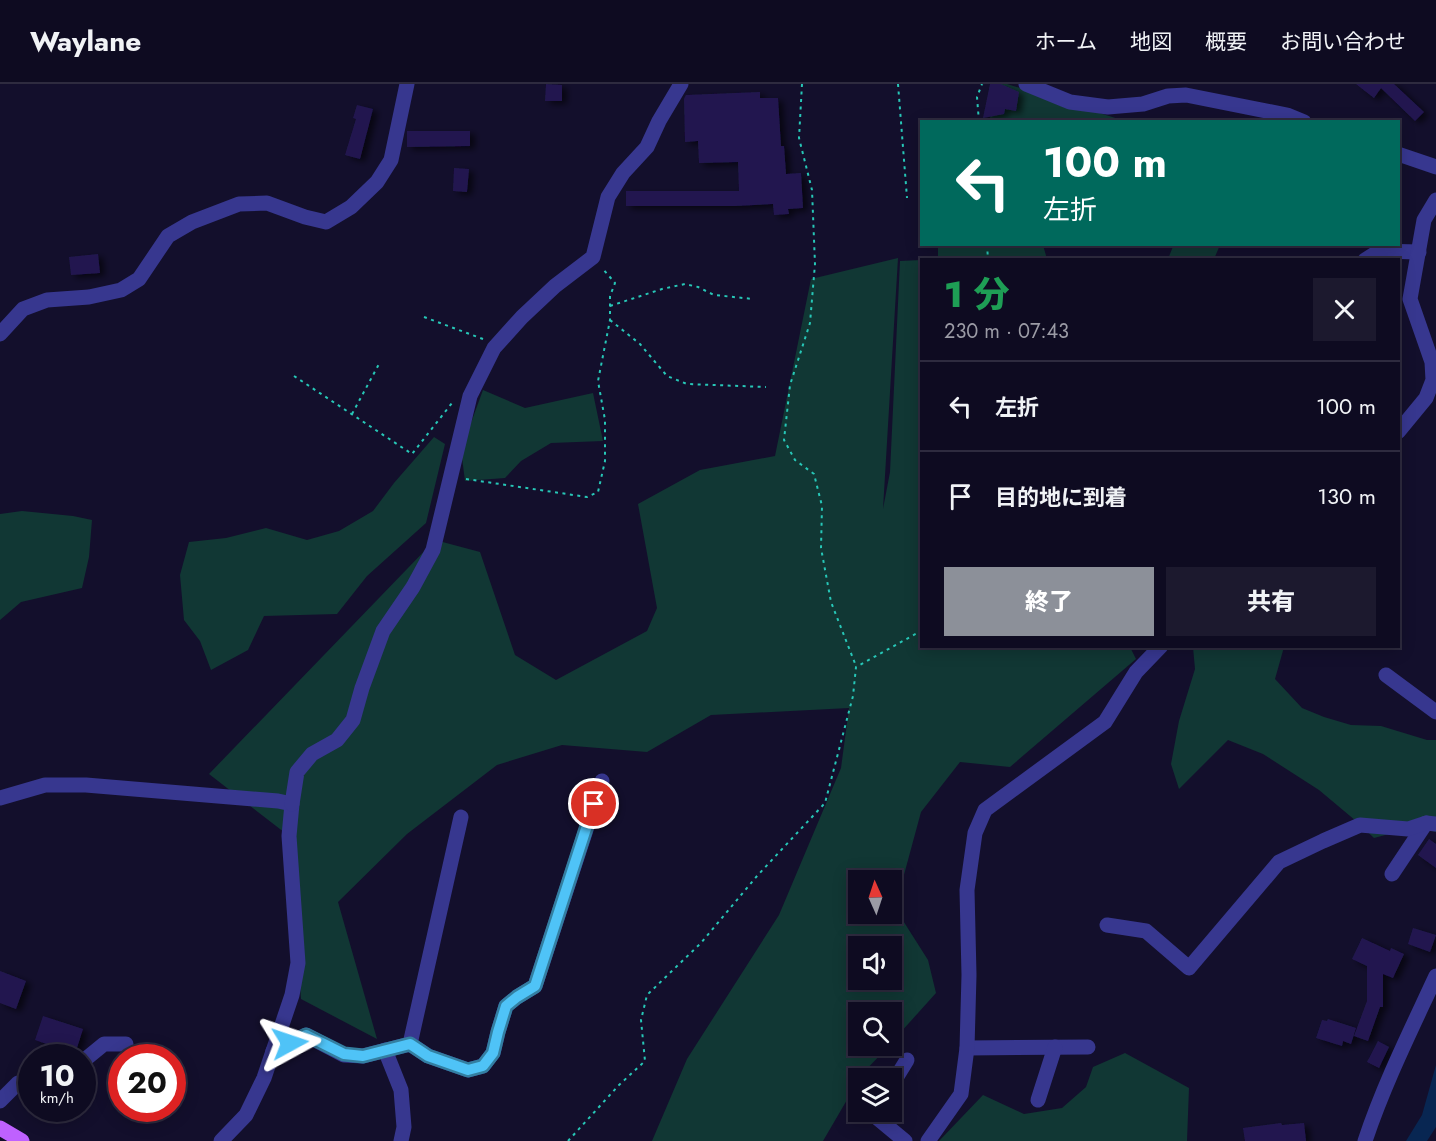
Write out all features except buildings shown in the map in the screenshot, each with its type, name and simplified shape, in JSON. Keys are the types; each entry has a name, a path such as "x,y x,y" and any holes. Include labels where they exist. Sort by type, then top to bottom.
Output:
{"main road":[{"path":"0,1128 22,1141"}],"street":[{"path":"0,334 23,309 47,300 89,297 121,290 139,279 168,236 192,222 239,204 267,203 326,222 351,207 377,182 391,160 407,84"},
{"path":"221,1141 246,1115 264,1078 292,994 298,963 288,836 297,772 312,754 337,740 353,720 383,631 413,587 433,550 469,401 494,348 522,316 555,286 593,257 608,197 623,173 646,147 681,84"},
{"path":"1026,84 1070,102 1089,105 1108,107 1143,104 1168,96 1186,95 1287,115 1299,120"},
{"path":"1400,155 1436,167"},
{"path":"1400,430 1431,397 1432,362 1410,299 1424,220 1436,200"},
{"path":"1368,258 1378,251 1419,252"},
{"path":"928,1141 961,1094 967,1048 969,975 967,890 975,833 986,810 1105,722 1136,672 1159,648"},
{"path":"1386,675 1436,712"},
{"path":"273,1051 306,1035 344,1054 363,1056 410,1044 428,1056 468,1070 483,1066 493,1053 506,1006 535,986 602,781"},
{"path":"0,798 45,785 86,784 292,804"},
{"path":"410,1044 461,817"},
{"path":"1392,874 1431,824"},
{"path":"1107,925 1146,931 1189,968 1279,862 1360,825 1408,829 1431,824"},
{"path":"1365,1141 1390,1076 1436,976"},
{"path":"1038,1100 1054,1047"},
{"path":"967,1048 1088,1047"},
{"path":"385,1050 401,1090 404,1127 401,1141"},
{"path":"902,1068 907,1059"},
{"path":"0,1101 18,1083"},
{"path":"884,1122 904,1141"}],"path":[{"path":"568,1141 619,1085 645,1061 640,1020 647,995 701,943 757,876 825,803 853,696 856,666 831,602 821,548 822,506 814,474 795,460 784,440 790,385 810,323 815,264 812,190 799,138 802,84"},
{"path":"898,84 907,198"},
{"path":"980,120 977,98 982,84"},
{"path":"451,476 587,497 598,492 605,461 605,420 598,381 610,320 610,296 615,283 593,257"},
{"path":"610,306 685,284 698,287 714,295 753,299"},
{"path":"424,317 498,344"},
{"path":"610,320 640,344 667,376 687,384 766,387"},
{"path":"352,414 379,364"},
{"path":"294,375 412,454 456,399 469,401"},
{"path":"856,666 920,632"}],"green space":[{"path":"991,84 1007,84 1122,120 990,120"},
{"path":"938,246 1043,246 1047,258 938,258"},
{"path":"1173,246 1220,246 1214,258 1168,258"},
{"path":"898,258 883,509 890,472 900,261 920,260 920,648 1130,648 1136,659 1010,767 960,762 921,812 902,882 902,870 848,870 848,924 902,924 902,919 928,960 936,993 902,1031 902,1002 848,1002 848,1056 879,1056 868,1068 848,1068 848,1098 823,1141 652,1141 687,1059 779,915 841,768 849,708 711,715 647,752 562,745 497,765 407,834 338,902 377,1039 301,999 289,836 209,774 435,540 480,552 515,655 556,680 647,631 657,608 638,504 700,470 775,456 811,279"},
{"path":"483,390 525,408 593,393 603,441 551,443 521,461 505,478 465,481 461,450"},
{"path":"434,437 445,444 426,523 367,576 337,614 264,616 248,650 211,670 200,641 184,620 180,575 189,542 226,538 266,528 307,540 339,531 373,511"},
{"path":"22,511 92,520 89,557 82,588 21,602 0,620 0,514"},
{"path":"1193,648 1284,648 1275,679 1302,708 1351,725 1381,726 1427,740 1436,740 1436,832 1415,827 1374,838 1319,790 1263,754 1228,740 1179,789 1171,764 1179,721 1195,669"},
{"path":"1125,1053 1189,1088 1187,1141 939,1141 983,1095 1024,1114 1062,1108 1086,1087 1093,1067"}],"water":[{"path":"1436,1065 1436,1127 1427,1141 1406,1141 1422,1115"}],"route":[{"path":"290,1043 306,1035 344,1054 363,1056 410,1044 428,1056 468,1070 483,1066 493,1053 506,1006 535,986 594,804"}]}
